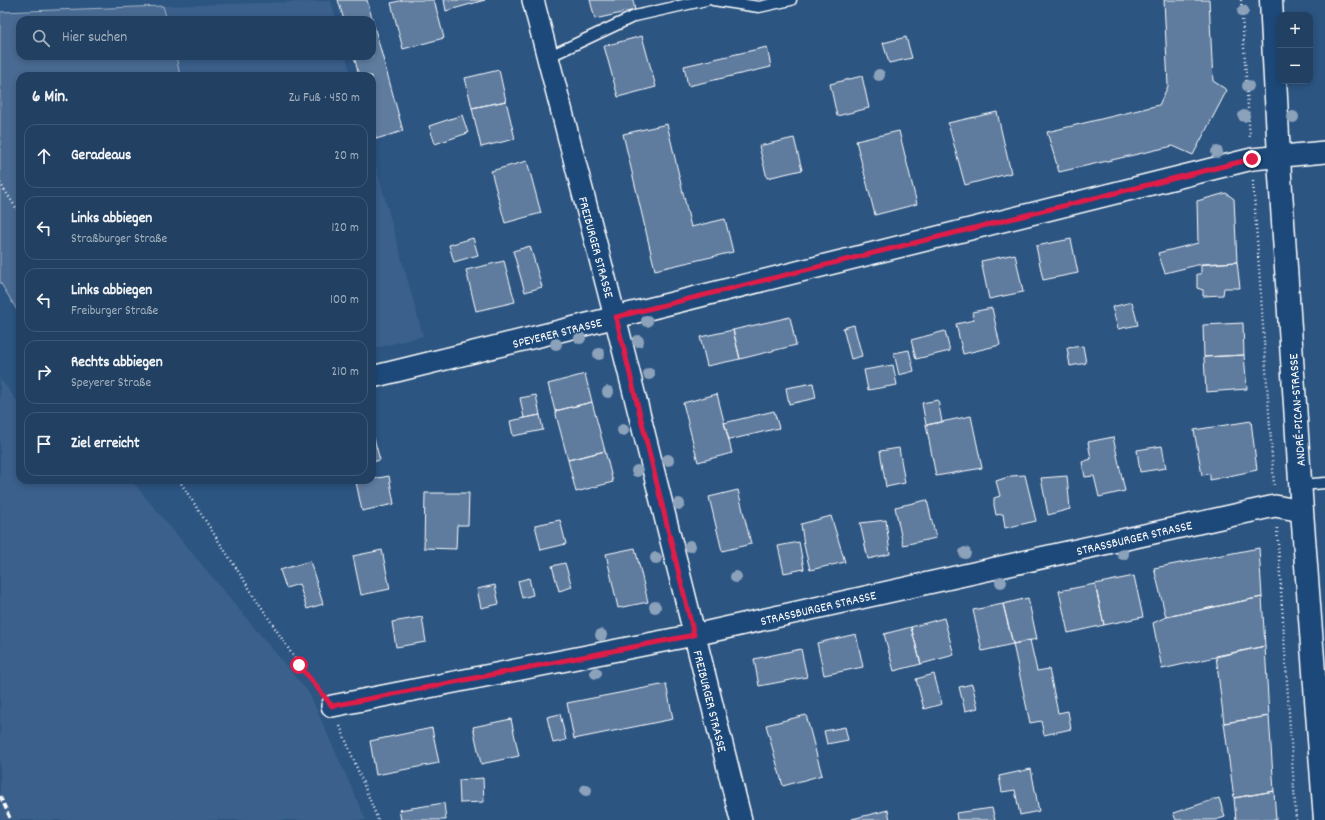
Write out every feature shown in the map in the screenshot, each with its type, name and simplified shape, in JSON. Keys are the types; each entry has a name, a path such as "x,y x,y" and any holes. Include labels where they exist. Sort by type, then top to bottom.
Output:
{"street":[{"name":"FREIBURGER STRASSE","path":"532,0 616,317 741,820"},
{"name":"ANDRÉ-PICAN-STRASSE","path":"1271,0 1302,511 1322,755 1324,820"},
{"name":"SPEYERER STRASSE","path":"376,375 1252,159 1325,152"},
{"name":"STRASSBURGER STRASSE","path":"332,706 694,635 1276,506 1302,511"}],"lane":[{"path":"548,57 635,16 706,0"},
{"path":"713,0 759,8 791,0"},
{"path":"1301,484 1325,483"}],"path":[{"path":"1241,0 1251,142"},
{"path":"1253,180 1274,487"},
{"path":"0,183 16,208"},
{"path":"183,484 299,665 332,706 378,820"},
{"path":"1277,525 1296,820"}],"shaded area":[{"path":"331,1 335,16 166,16 163,6"},
{"path":"163,6 166,16 16,16 16,60 177,60 179,72 16,72 16,308 0,282 0,12"},
{"path":"177,60 347,60 350,72 179,72"},
{"path":"376,166 423,336 376,348"},
{"path":"0,379 16,399 16,484 134,484 309,693 366,820 0,820"}],"building":[{"path":"338,0 367,0 371,16 343,16"},
{"path":"403,0 434,0 444,38 403,49 391,3"},
{"path":"444,0 485,0 446,11"},
{"path":"590,0 633,0 635,10 595,19"},
{"path":"1164,0 1209,0 1213,81 1227,90 1193,155 1173,146 1059,172 1047,132 1159,105 1168,86"},
{"path":"376,33 403,131 376,139 376,72 358,72 355,60 376,60"},
{"path":"642,36 656,87 618,97 604,46"},
{"path":"906,37 912,58 889,63 883,43"},
{"path":"767,47 771,67 688,86 684,66"},
{"path":"499,70 506,101 472,108 465,78"},
{"path":"862,76 869,108 837,116 830,84"},
{"path":"506,101 515,139 481,147 472,108"},
{"path":"997,112 1011,173 965,185 948,123"},
{"path":"462,115 468,133 435,144 429,126"},
{"path":"667,124 691,227 725,219 733,252 655,270 623,134"},
{"path":"899,131 917,204 875,215 856,141"},
{"path":"794,138 802,170 767,178 759,146"},
{"path":"527,161 541,213 505,223 491,171"},
{"path":"1226,193 1234,199 1237,262 1197,265 1165,273 1158,253 1198,243 1197,201"},
{"path":"473,238 478,255 454,262 449,245"},
{"path":"1071,239 1078,273 1043,280 1036,246"},
{"path":"530,246 542,287 525,292 513,251"},
{"path":"1015,254 1023,292 989,299 981,261"},
{"path":"504,261 515,302 476,311 466,270"},
{"path":"1237,262 1240,288 1224,288 1223,295 1203,296 1203,290 1197,288 1197,274 1201,274 1201,264"},
{"path":"1132,302 1138,325 1118,329 1112,307"},
{"path":"992,308 1000,345 963,354 956,324 974,320 972,312"},
{"path":"790,317 796,345 740,359 733,330"},
{"path":"1243,323 1244,355 1204,357 1203,325"},
{"path":"854,325 862,356 851,359 843,328"},
{"path":"733,330 740,359 707,366 700,337"},
{"path":"945,331 950,351 916,359 911,340"},
{"path":"1083,346 1086,363 1070,366 1067,348"},
{"path":"909,350 914,371 899,375 894,353"},
{"path":"1244,355 1247,389 1206,392 1204,357"},
{"path":"893,365 897,385 868,390 864,370"},
{"path":"585,374 592,402 555,411 548,384"},
{"path":"813,383 816,398 789,404 786,388"},
{"path":"717,394 732,453 698,462 683,403"},
{"path":"536,395 540,415 524,418 520,398"},
{"path":"938,400 942,422 926,425 922,403"},
{"path":"592,402 605,451 568,460 555,411"},
{"path":"774,411 779,428 729,440 724,423"},
{"path":"540,415 543,430 513,436 510,421"},
{"path":"971,416 982,468 936,476 926,425"},
{"path":"1251,421 1257,470 1210,480 1210,474 1202,475 1194,430"},
{"path":"1113,437 1125,491 1099,497 1094,476 1085,477 1082,462 1091,459 1088,442"},
{"path":"376,446 380,460 376,461"},
{"path":"1162,446 1166,468 1140,472 1137,450"},
{"path":"899,448 905,483 886,487 880,451"},
{"path":"605,451 613,482 576,492 568,460"},
{"path":"1025,475 1036,521 1005,528 1003,514 996,515 994,505 994,498 1000,496 996,481 1011,476"},
{"path":"389,476 394,504 362,511 356,484 376,484 376,478"},
{"path":"1067,476 1070,509 1048,515 1041,478"},
{"path":"738,490 751,544 722,551 709,497"},
{"path":"425,493 469,493 468,525 457,525 456,549 424,548"},
{"path":"927,500 936,538 903,545 895,507"},
{"path":"831,516 845,562 810,570 801,524"},
{"path":"560,520 566,544 541,550 535,525"},
{"path":"886,520 890,554 868,559 860,523"},
{"path":"799,542 804,569 784,573 778,546"},
{"path":"635,548 648,602 618,608 606,554"},
{"path":"1259,548 1262,597 1166,617 1154,568"},
{"path":"382,550 390,589 361,595 353,556"},
{"path":"310,561 323,604 307,609 299,584 286,588 280,570"},
{"path":"565,563 572,587 559,591 552,566"},
{"path":"1134,576 1143,617 1104,625 1095,584"},
{"path":"529,578 533,595 522,598 518,581"},
{"path":"1095,584 1104,625 1068,633 1059,591"},
{"path":"495,585 499,604 481,608 477,589"},
{"path":"1262,597 1265,646 1162,669 1153,623 1166,617"},
{"path":"1028,598 1037,639 1013,644 1003,604"},
{"path":"1003,604 1013,644 982,651 973,610"},
{"path":"422,617 426,642 396,647 392,622"},
{"path":"944,618 954,655 921,664 911,627"},
{"path":"911,627 921,664 894,671 884,634"},
{"path":"856,634 863,667 824,675 817,643"},
{"path":"1030,640 1037,671 1049,669 1058,713 1068,711 1071,729 1044,735 1041,721 1030,723 1013,644"},
{"path":"1265,646 1269,716 1224,723 1216,656"},
{"path":"801,649 807,677 759,686 754,659"},
{"path":"934,674 942,704 924,709 916,679"},
{"path":"666,684 673,719 574,739 567,703"},
{"path":"972,684 978,708 965,711 959,687"},
{"path":"560,714 566,740 553,743 547,717"},
{"path":"806,715 822,775 783,786 766,725"},
{"path":"1269,716 1274,791 1234,798 1224,723"},
{"path":"511,719 519,756 481,764 473,727"},
{"path":"845,727 848,740 827,744 824,731"},
{"path":"432,728 439,763 376,775 370,741"},
{"path":"1031,769 1039,811 1020,815 1015,790 1002,792 999,776"},
{"path":"483,778 484,802 460,803 459,780"},
{"path":"1274,791 1276,820 1236,820 1234,798"},
{"path":"1219,798 1225,817 1215,820 1176,820 1173,813"},
{"path":"444,803 446,820 401,820 399,810"},
{"path":"992,808 995,820 957,820 956,813"},
{"path":"888,810 890,820 852,820 852,819"}],"railway":[{"path":"0,796 11,820"}],"route":[{"path":"299,665 332,706 694,635 616,317 1252,159"}]}
